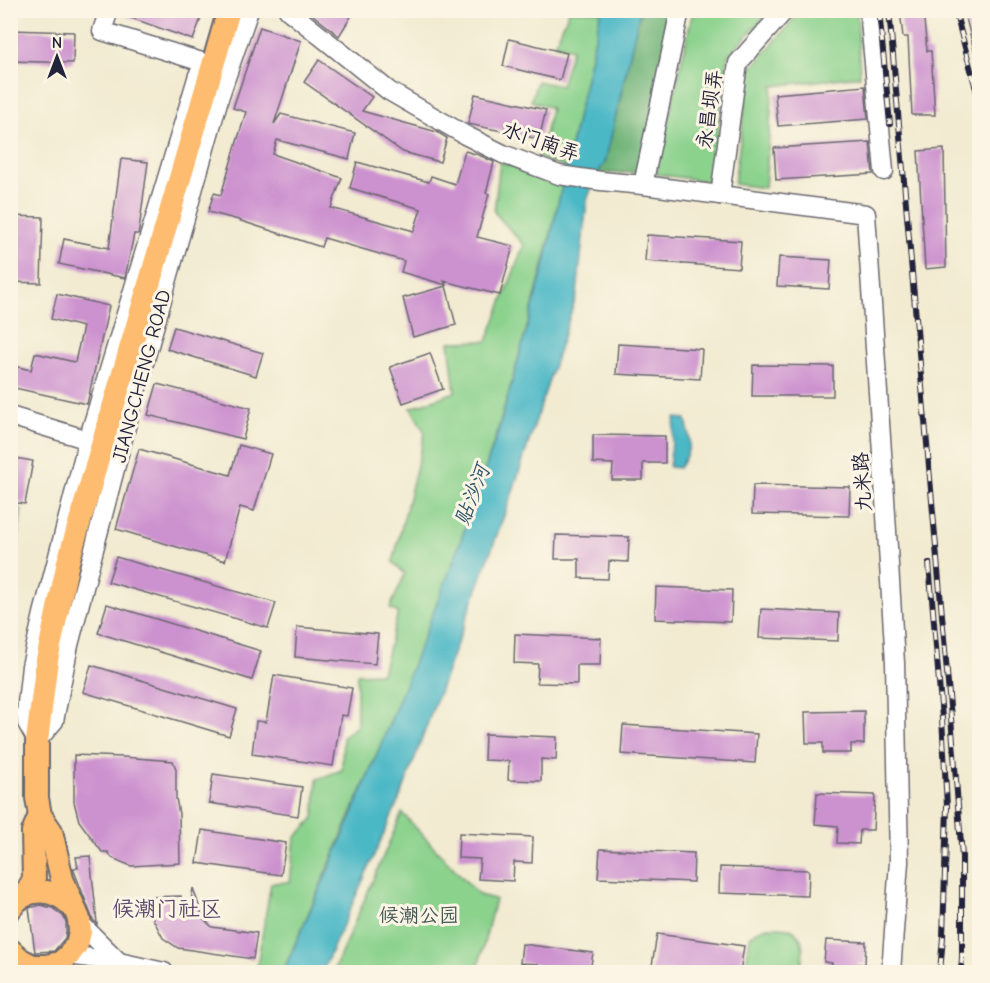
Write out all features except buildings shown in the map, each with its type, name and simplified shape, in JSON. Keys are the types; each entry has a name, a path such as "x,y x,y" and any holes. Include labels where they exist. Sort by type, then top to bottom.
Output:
{"main road":[{"name":"JIANGCHENG ROAD","path":"76,915 62,879 51,831 40,815 36,781 37,741 47,660 68,562 229,10"},
{"name":"JIANGCHENG ROAD","path":"17,902 34,880 33,832 40,815"},
{"name":"JIANGCHENG ROAD","path":"17,902 34,892 45,891 65,899 76,915"},
{"path":"10,950 21,960 33,966 64,963 77,944 80,932 76,915"}],"street":[{"path":"109,10 102,31 202,62"},
{"name":"JIANGCHENG ROAD","path":"103,445 202,62 218,10"},
{"name":"JIANGCHENG ROAD","path":"103,445 249,10"},
{"name":"水门南弄","path":"288,10 389,92 503,154 559,176 643,185"},
{"path":"643,185 680,10"},
{"name":"永昌坝弄","path":"720,195 738,63 785,10"},
{"path":"870,10 884,171"},
{"name":"九米路","path":"643,185 866,214 895,663 899,862 891,972"},
{"path":"10,416 103,445"},
{"path":"76,915 119,962"},
{"path":"64,963 119,962 164,972"}],"green space":[{"path":"569,11 601,11 566,168 537,157 551,108 531,101 537,81 561,86 572,49 555,44"},
{"path":"640,11 670,11 643,172 597,174 605,163"},
{"path":"693,11 771,11 728,55 711,182 656,174"},
{"path":"801,11 857,11 860,76 773,86 765,188 734,184 750,70"},
{"path":"500,162 563,182 515,371 487,465 455,557 414,662 283,972 275,972 257,966 271,883 290,882 295,838 314,818 317,779 342,770 343,736 357,726 357,674 382,673 398,613 390,608 405,574 393,562 425,433 411,408 455,392 449,342 487,341 524,245 494,212"},
{"path":"11,507 22,509 15,557 11,555"},
{"name":"候潮公园","path":"402,813 479,895 495,899 477,972 333,972"},
{"path":"767,927 788,928 799,936 803,947 800,972 745,972 750,937"}],"water":[{"path":"601,11 640,11 605,163 597,174 587,200 577,294 512,494 402,793 322,972 283,972 389,725 455,557 497,435 543,271"},
{"path":"675,418 686,419 689,439 688,450 679,468 669,467"}],"railway":[{"path":"879,10 890,124"},
{"path":"889,10 962,857 961,972"},
{"path":"955,10 980,104"},
{"path":"929,563 947,806 940,972"}],"district":[{"name":"候潮门社区","path":"167,908"}],"water label":[{"name":"贴沙河","path":"472,495"}]}
